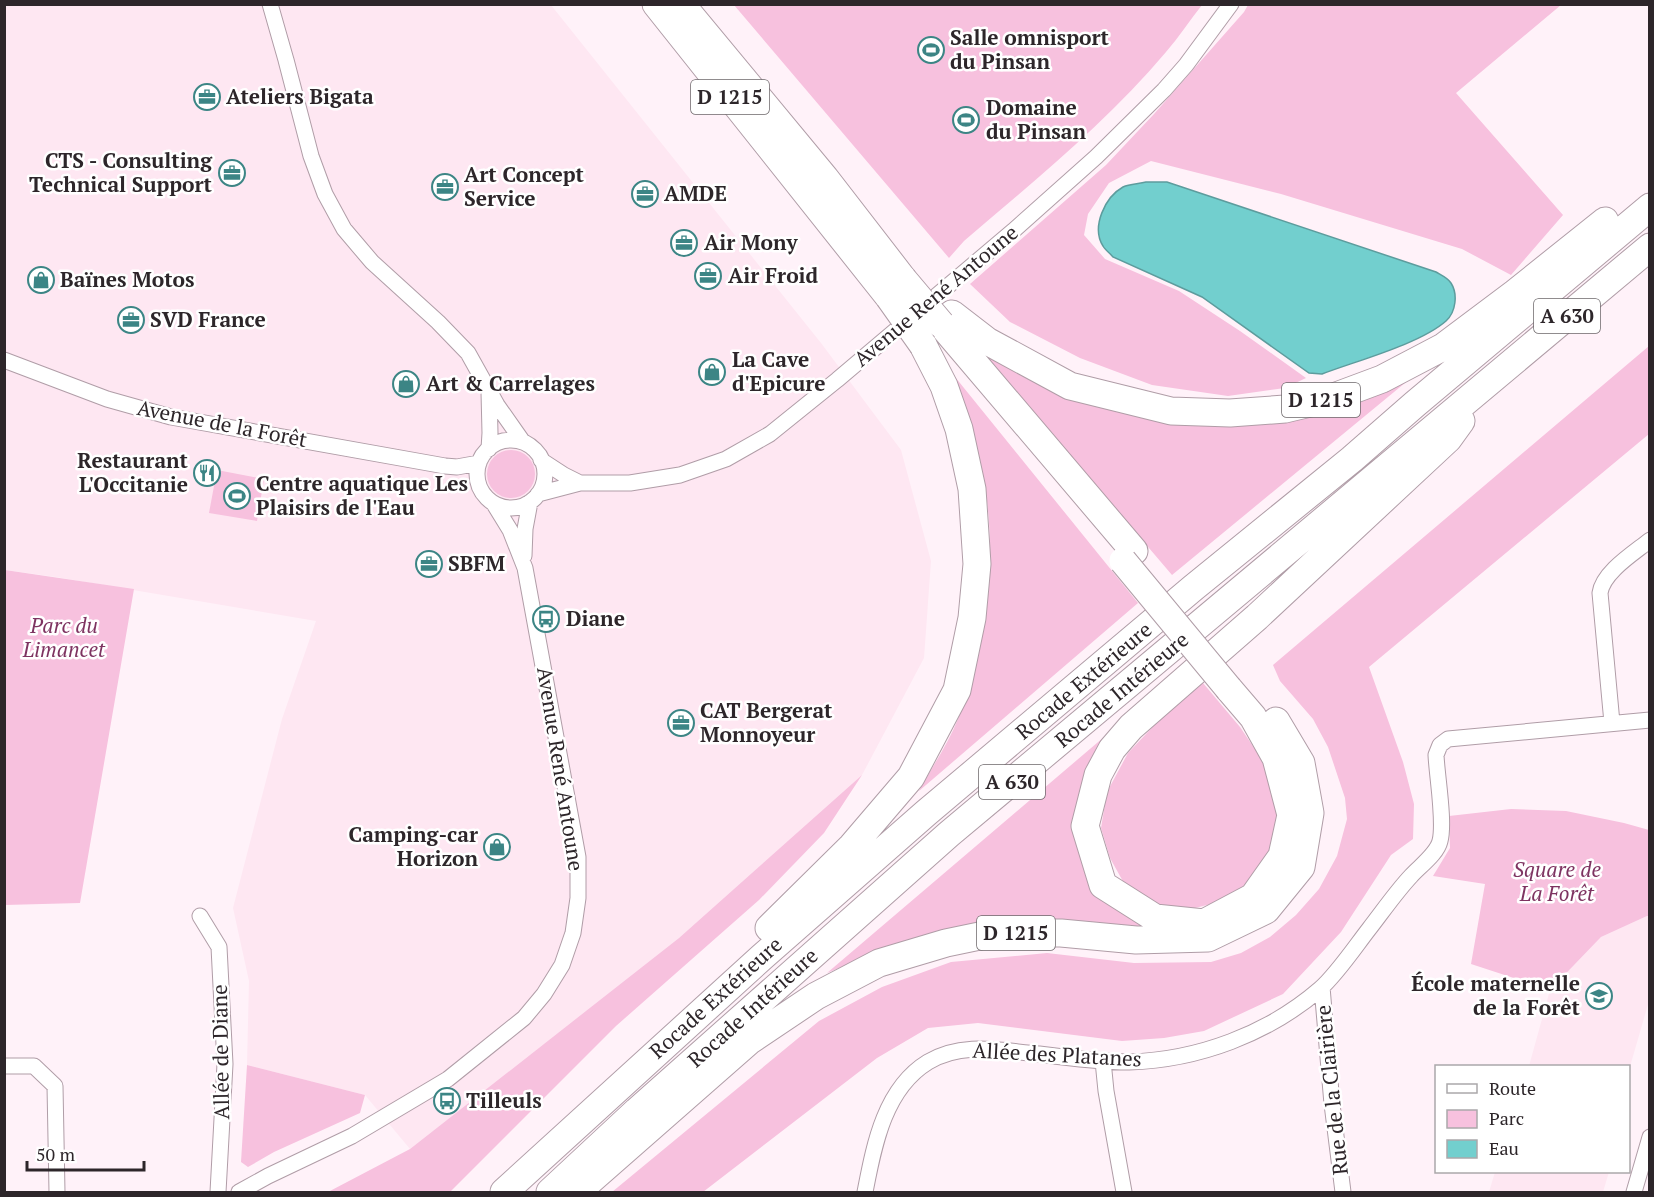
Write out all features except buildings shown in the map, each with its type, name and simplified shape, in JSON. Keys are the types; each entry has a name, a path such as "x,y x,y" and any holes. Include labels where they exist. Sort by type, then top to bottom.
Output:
{"highway":[{"name":"D 1215","path":"577,1192 749,1041 816,996 879,963 946,943 994,933 1061,933 1136,940 1208,938 1266,910 1301,867 1310,813 1301,763 1271,712 1236,683 815,184 657,4"},
{"name":"D 1215","path":"681,4 815,184"},
{"name":"D 1215","path":"937,329 987,341 1070,386 1171,411 1230,413 1285,409 1330,398 1382,379 1443,347 1515,293 1640,192 1650,189"},
{"name":"Rocade Extérieure","path":"504,1192 762,957 935,806 1650,207"},
{"name":"Rocade Intérieure","path":"549,1192 949,834 1650,247"},
{"path":"762,957 767,930 852,846 911,777 957,690 972,618 977,564 972,489 959,429 944,386 937,329 900,284"},
{"path":"1236,683 1276,758 1291,815 1282,856 1253,897 1204,922 1155,918 1103,885 1085,826 1098,776 1112,748 1131,727 1257,617 1448,439 1485,384"}],"street":[{"path":"270,4 310,156 325,194 344,229 372,262 438,322 468,353 488,389 523,442 532,448 542,460 545,479 534,498 513,508 494,504 483,493 478,483 479,462 489,449 502,441 523,442"},
{"name":"Avenue René Antoune","path":"239,1192 352,1137 448,1079 524,1018 544,994 562,965 573,933 578,898 578,857 525,568 525,529 534,498 580,483 630,483 680,475 726,459 770,434 1013,231 1096,157 1172,82 1231,4"},
{"name":"Avenue de la Forêt","path":"4,360 107,399 171,417 445,466 479,462"},
{"path":"488,389 489,449"},
{"name":"Avenue René Antoune","path":"542,460 580,483"},
{"name":"Avenue de la Forêt","path":"445,466 478,483"},
{"name":"Avenue René Antoune","path":"494,504 510,531 525,568"},
{"path":"1650,540 1606,576 1600,593 1612,723 1650,720"},
{"name":"Allée des Platanes","path":"865,1192 874,1151 891,1101 908,1078 929,1062 953,1052 979,1048 1103,1061 1157,1060 1210,1049 1265,1026 1322,987 1410,877 1438,847 1441,828 1436,755 1440,745 1448,739 1612,723"},
{"name":"Allée de Diane","path":"200,916 219,947 225,1064 218,1192"},
{"name":"Rue de la Clairière","path":"1322,987 1332,1104 1343,1192"},
{"path":"1103,1061 1124,1192"},
{"path":"4,1066 34,1066 55,1086 57,1192"},
{"path":"1634,1192 1650,1137"}],"shaded area":[{"path":"5,4 551,5 821,343 901,450 931,561 924,658 862,775 679,938 410,1149 365,1095 247,1065 249,981 233,908 282,719 316,621 5,570"},
{"name":"École maternelle de la Forêt","path":"1649,916 1649,1001 1630,1067 1529,1065 1550,990 1601,937"},
{"path":"1495,1173 1609,1173 1603,1192 1489,1192"}],"green space":[{"name":"Domaine du Pinsan","path":"734,5 1202,5 1166,52 1119,103 1069,151 964,241 949,258"},
{"path":"1248,5 1561,5 1456,93 1563,215 1511,275 1462,249 1281,194 1151,161 1109,183 1088,214 1084,235 1105,259 1179,291 1306,378 1285,388 1228,396 1152,385 1080,358 1010,322 970,284 1106,165 1154,114"},
{"path":"1649,346 1649,434 1369,667 1403,762 1414,804 1413,839 1391,855 1341,932 1283,994 1204,1031 1164,1038 1122,1041 978,1023 928,1028 877,1058 703,1192 612,1192 819,1021 882,987 951,962 1047,953 1134,963 1211,962 1241,953 1270,937 1296,915 1319,889 1337,856 1347,819 1345,798 1328,747 1313,719 1280,681 1273,665"},
{"path":"981,351 1065,399 1162,420 1411,378 1172,575"},
{"path":"947,367 1138,603 919,791 954,728 970,685 986,613 989,576 990,539 981,466 972,431"},
{"path":"511,450 528,457 535,474 528,491 511,498 494,491 487,474 494,457"},
{"name":"Centre aquatique Les Plaisirs de l'Eau","path":"217,470 264,479 257,521 209,513"},
{"name":"Parc du Limancet","path":"5,570 134,589 80,903 5,905"},
{"path":"1203,683 1240,727 1259,755 1275,789 1278,820 1270,853 1252,880 1223,901 1187,910 1154,903 1125,885 1110,858 1101,828 1107,792 1128,753 1163,716"},
{"path":"1131,714 1097,756 1096,890 1126,915 1161,931 886,949 827,973"},
{"path":"862,775 824,833 759,900 616,1026 450,1192 328,1192 410,1149 679,938"},
{"name":"Square de La Forêt","path":"1511,809 1566,811 1649,830 1649,916 1601,937 1550,990 1471,964 1485,884 1433,876 1450,848 1449,816"},
{"path":"247,1065 365,1095 360,1113 274,1152 248,1167 241,1162"}],"water":[{"path":"1146,182 1167,182 1436,272 1448,280 1453,287 1455,297 1452,313 1435,329 1404,344 1322,374 1309,373 1202,297 1113,257 1105,249 1100,238 1099,222 1106,205 1123,187"}],"place":[{"name":"Salle omnisport du Pinsan","path":"931,50"},
{"name":"Ateliers Bigata","path":"207,97"},
{"name":"Domaine du Pinsan","path":"966,120"},
{"name":"CTS - Consulting Technical Support","path":"232,173"},
{"name":"Art Concept Service","path":"445,187"},
{"name":"AMDE","path":"645,194"},
{"name":"Air Mony","path":"684,243"},
{"name":"Air Froid","path":"708,276"},
{"name":"Baïnes Motos","path":"41,280"},
{"name":"SVD France","path":"131,320"},
{"name":"La Cave d'Epicure","path":"712,372"},
{"name":"Art & Carrelages","path":"406,384"},
{"name":"Restaurant L'Occitanie","path":"207,473"},
{"name":"Centre aquatique Les Plaisirs de l'Eau","path":"237,496"},
{"name":"SBFM","path":"429,564"},
{"name":"Diane","path":"546,619"},
{"name":"CAT Bergerat Monnoyeur","path":"681,723"},
{"name":"Camping-car Horizon","path":"497,847"},
{"name":"École maternelle de la Forêt","path":"1599,996"},
{"name":"Tilleuls","path":"447,1101"}]}
